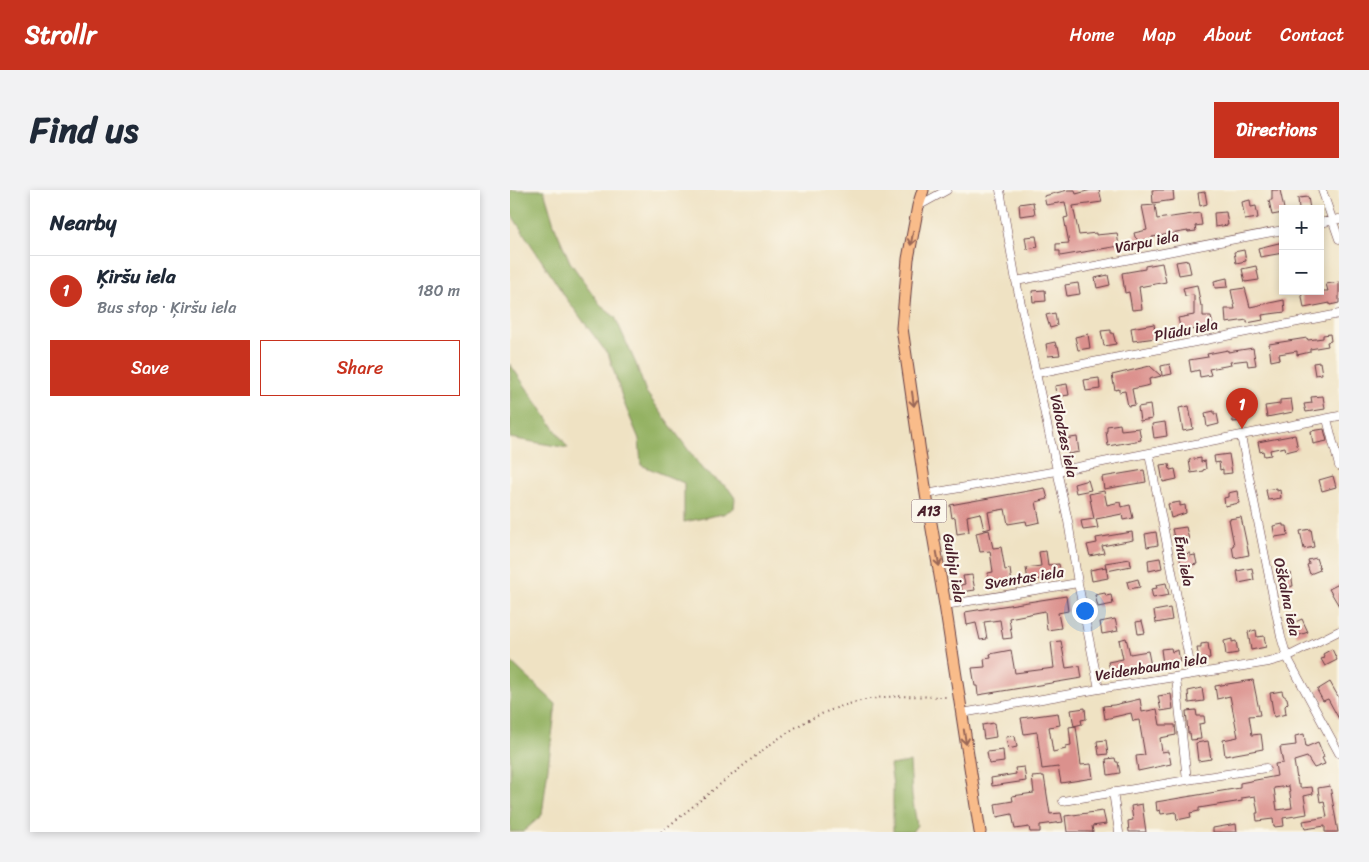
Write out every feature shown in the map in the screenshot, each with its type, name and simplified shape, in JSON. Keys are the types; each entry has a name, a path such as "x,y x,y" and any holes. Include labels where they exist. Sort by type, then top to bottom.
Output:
{"main road":[{"name":"Gulbju iela","path":"923,190 908,258 902,328 926,494 980,832"}],"street":[{"path":"918,206 947,190"},
{"name":"Vālodzes iela","path":"1000,190 1016,281 1068,521 1099,689"},
{"path":"1322,190 1336,219 1339,239"},
{"name":"Vārpu iela","path":"1016,281 1279,231"},
{"name":"Plūdu iela","path":"1037,373 1339,314"},
{"path":"926,494 1057,471 1339,416"},
{"path":"1327,419 1339,466"},
{"name":"Oškalna iela","path":"1241,436 1281,637 1287,657 1339,753"},
{"name":"Ēnu iela","path":"1149,453 1192,674"},
{"name":"Sventas iela","path":"945,605 1078,583"},
{"name":"Veidenbauma iela","path":"962,713 1268,662 1287,657 1339,631"},
{"path":"1176,678 1187,780"},
{"path":"1063,801 1266,768"},
{"path":"1113,792 1119,832"}],"path":[{"path":"661,832 778,738 806,720 841,706 867,699 959,697"}],"green space":[{"path":"510,190 544,190 555,227 570,262 602,307 615,317 646,392 703,470 728,488 735,498 734,508 723,514 684,522 684,483 641,465 639,439 624,403 609,356 566,298 513,217 510,209"},
{"path":"510,364 568,448 510,438"},
{"path":"510,661 556,704 542,815 523,832 510,832"},
{"path":"910,762 912,796 917,825 912,832 893,832 893,785 890,765"}],"building":[{"path":"1075,190 1076,194 1099,190 1102,202 1073,206 1079,235 1117,233 1119,246 1060,256 1060,251 1056,251 1056,244 1069,243 1064,218 1068,217 1065,202 1046,205 1044,196"},
{"path":"1152,190 1173,190 1174,200 1153,203"},
{"path":"1272,190 1280,190 1283,205 1279,205 1279,214 1272,215 1269,200 1272,200"},
{"path":"1205,192 1207,204 1200,206 1198,193"},
{"path":"1308,197 1309,205 1299,205 1298,198"},
{"path":"1250,200 1251,207 1256,206 1258,218 1245,220 1242,202"},
{"path":"1033,202 1035,214 1020,216 1019,204"},
{"path":"1155,205 1157,219 1200,213 1202,225 1195,226 1196,231 1152,237 1153,239 1139,241 1134,233 1147,230 1142,206"},
{"path":"1226,212 1228,225 1215,227 1214,213"},
{"path":"1036,236 1038,247 1027,249 1025,237"},
{"path":"1279,243 1279,254 1260,257 1258,248"},
{"path":"1244,250 1246,261 1236,263 1234,252"},
{"path":"1188,260 1191,273 1179,275 1176,262"},
{"path":"1162,263 1166,282 1139,287 1142,309 1132,310 1129,292 1125,293 1122,273 1145,269 1145,266"},
{"path":"1256,266 1259,280 1245,282 1242,269"},
{"path":"1108,275 1110,285 1097,288 1095,278"},
{"path":"1227,278 1228,287 1215,288 1214,281"},
{"path":"1339,282 1339,303 1304,308 1302,295 1324,295 1324,291 1328,291 1326,284"},
{"path":"1078,283 1080,294 1067,296 1065,285"},
{"path":"1197,285 1201,306 1203,306 1203,316 1211,316 1213,327 1181,331 1178,318 1194,315 1194,295 1185,296 1183,288"},
{"path":"1245,288 1250,307 1284,300 1285,312 1262,315 1263,320 1247,323 1247,320 1226,323 1225,309 1235,309 1231,290"},
{"path":"1045,290 1046,301 1033,302 1032,291"},
{"path":"1055,313 1057,326 1050,328 1046,315"},
{"path":"1154,324 1156,338 1133,341 1131,328"},
{"path":"1111,330 1116,344 1104,346 1101,331"},
{"path":"1088,334 1090,348 1078,350 1075,337"},
{"path":"1330,334 1331,341 1327,342 1328,346 1310,349 1310,352 1297,355 1297,351 1279,354 1280,359 1271,361 1269,344 1307,338 1308,340 1323,338 1323,335"},
{"path":"1055,342 1060,355 1048,356 1046,344"},
{"path":"1253,348 1256,365 1248,366 1247,360 1230,362 1231,365 1209,369 1211,375 1200,377 1199,370 1191,372 1189,360 1208,357 1207,354 1228,350 1228,352"},
{"path":"1320,362 1322,374 1315,375 1313,363"},
{"path":"1170,364 1172,374 1162,376 1161,366"},
{"path":"1150,366 1161,376 1149,379 1150,385 1132,389 1135,405 1128,406 1125,391 1119,392 1119,389 1115,390 1112,375"},
{"path":"1099,378 1100,389 1086,391 1084,380"},
{"path":"1067,384 1069,395 1056,397 1055,386"},
{"path":"1323,396 1325,409 1306,412 1304,404 1312,403 1311,397"},
{"path":"1291,399 1293,412 1267,417 1265,406 1280,404 1280,400"},
{"path":"1150,405 1152,419 1140,421 1138,407"},
{"path":"1189,406 1193,429 1183,431 1179,408"},
{"path":"1244,409 1245,421 1233,422 1232,410"},
{"path":"1214,411 1214,414 1217,414 1219,424 1207,427 1205,413"},
{"path":"1165,422 1167,436 1154,438 1152,424"},
{"path":"1120,424 1121,430 1139,428 1141,440 1108,446 1107,426"},
{"path":"1324,429 1327,441 1313,444 1311,431"},
{"path":"1295,435 1298,449 1286,452 1285,447 1270,450 1271,455 1264,456 1263,451 1260,452 1258,442"},
{"path":"1077,437 1079,452 1068,454 1065,439"},
{"path":"1229,454 1232,473 1223,474 1223,469 1220,470 1219,462 1215,463 1214,456"},
{"path":"1201,458 1201,462 1205,461 1206,469 1191,473 1189,460"},
{"path":"1169,464 1170,470 1175,469 1177,479 1163,482 1160,465"},
{"path":"1144,470 1146,482 1104,489 1102,477"},
{"path":"1333,476 1336,487 1322,491 1319,480"},
{"path":"1088,480 1091,490 1076,493 1074,484"},
{"path":"1045,488 1048,499 1036,502 1040,522 1027,525 1026,521 1008,524 1005,509 988,512 991,528 984,530 980,513 967,516 969,532 957,534 955,517 952,518 950,505"},
{"path":"1277,488 1277,491 1280,490 1281,498 1268,500 1266,490"},
{"path":"1104,491 1107,505 1120,502 1121,507 1130,505 1133,518 1123,520 1122,514 1096,519 1098,528 1083,530 1081,521 1094,519 1089,494"},
{"path":"1237,491 1239,503 1225,506 1224,498 1228,497 1228,493"},
{"path":"1180,502 1180,506 1185,505 1186,513 1171,518 1168,504"},
{"path":"1241,517 1249,555 1234,558 1232,546 1234,545 1229,519"},
{"path":"1283,524 1283,526 1287,526 1288,535 1275,537 1273,526"},
{"path":"1186,527 1189,540 1175,542 1172,529"},
{"path":"1311,529 1314,547 1304,549 1300,531"},
{"path":"989,530 993,548 1001,547 1005,570 1010,569 1012,584 990,587 988,573 993,572 990,551 980,552 976,533"},
{"path":"1132,532 1133,540 1102,546 1104,553 1090,556 1087,545 1097,543 1096,538"},
{"path":"1156,532 1158,545 1147,547 1145,534"},
{"path":"1046,551 1048,565 1059,564 1061,576 1028,581 1026,568 1041,566 1039,552"},
{"path":"1190,553 1190,556 1195,555 1197,564 1182,567 1179,555"},
{"path":"1160,558 1162,568 1149,571 1148,560"},
{"path":"1316,558 1320,570 1310,574 1307,565 1309,564 1308,560"},
{"path":"1130,559 1131,566 1107,571 1105,563"},
{"path":"1106,567 1108,578 1092,581 1090,570"},
{"path":"1252,568 1254,580 1239,583 1237,571"},
{"path":"1291,573 1293,586 1284,588 1281,576"},
{"path":"972,575 975,590 962,592 961,585 965,584 963,576"},
{"path":"1138,579 1140,587 1129,589 1127,582"},
{"path":"1166,583 1169,595 1153,598 1151,589 1157,588 1156,585"},
{"path":"1339,584 1339,606 1329,589"},
{"path":"1105,593 1106,596 1111,595 1113,604 1098,607 1095,595"},
{"path":"1066,596 1068,611 1058,613 1061,628 1047,630 1045,611 1009,618 1012,638 1003,639 1000,620 984,622 987,639 980,640 976,623 967,625 965,612"},
{"path":"1170,608 1172,620 1156,623 1154,611"},
{"path":"1115,619 1118,631 1102,634 1100,622"},
{"path":"1302,619 1308,632 1297,636 1291,624"},
{"path":"1142,621 1145,633 1138,634 1136,622"},
{"path":"1256,630 1257,637 1264,636 1266,647 1251,650 1248,632"},
{"path":"1126,638 1130,654 1148,651 1151,666 1111,673 1108,662 1123,659 1119,640"},
{"path":"1232,639 1232,642 1236,641 1238,653 1226,655 1224,641"},
{"path":"1061,641 1066,668 1080,666 1082,678 978,695 972,668 985,667 984,659 991,658 990,654 1011,650 1015,673 1054,668 1051,642"},
{"path":"1208,643 1210,658 1199,659 1197,648 1201,648 1201,644"},
{"path":"1171,648 1172,652 1178,650 1180,662 1163,664 1161,649"},
{"path":"1332,649 1337,660 1325,666 1321,659 1325,658 1323,654"},
{"path":"1253,680 1260,715 1249,716 1252,735 1261,734 1263,749 1225,756 1223,740 1238,737 1230,696 1217,699 1215,686"},
{"path":"1330,682 1339,698 1339,719 1328,699 1323,701 1317,690"},
{"path":"1202,688 1204,701 1189,703 1188,691"},
{"path":"1282,691 1288,703 1285,706 1286,714 1274,717 1270,693"},
{"path":"1171,694 1173,709 1161,711 1158,696"},
{"path":"1140,699 1142,712 1157,709 1160,725 1175,725 1176,735 1160,738 1162,752 1168,751 1171,764 1138,771 1136,756 1145,755 1139,720 1133,721 1131,713 1105,719 1103,706"},
{"path":"1085,708 1086,719 1081,720 1082,724 1074,726 1071,710"},
{"path":"1196,710 1197,716 1204,716 1205,723 1199,724 1201,739 1191,740 1190,733 1188,733 1186,711"},
{"path":"1058,713 1060,725 1049,727 1053,752 1066,749 1066,746 1071,745 1069,727 1076,726 1081,765 1091,764 1093,778 1061,783 1058,767 1042,769 1037,732 1024,734 1021,718"},
{"path":"994,723 996,737 984,739 982,725"},
{"path":"1304,734 1306,747 1318,742 1324,757 1322,758 1325,764 1314,768 1307,757 1294,761 1300,788 1312,787 1313,794 1304,796 1307,814 1283,818 1284,826 1274,827 1273,819 1257,821 1256,813 1258,813 1255,796 1242,798 1242,801 1199,808 1199,811 1190,813 1191,817 1177,820 1176,812 1161,814 1160,810 1157,811 1156,802 1240,788 1240,783 1277,776 1275,764 1283,763 1280,747 1296,745 1295,736","holes":["1289,786 1292,808 1277,810 1274,788"]},
{"path":"1015,736 1017,747 1008,749 1006,737"},
{"path":"1106,740 1108,754 1099,755 1097,741"},
{"path":"1208,741 1211,759 1198,761 1196,743"},
{"path":"1003,750 1004,762 989,764 987,752"},
{"path":"1115,758 1116,762 1118,762 1120,773 1108,775 1106,759"},
{"path":"1024,767 1026,781 992,786 991,778 1016,774 1015,768"},
{"path":"1044,776 1050,814 1061,813 1063,822 1040,825 1040,832 1030,832 1029,827 1015,829 1012,814 997,817 995,804 1013,801 1012,796 1034,793 1032,777"},
{"path":"1330,786 1338,832 1325,832 1325,826 1305,829 1303,821 1327,817 1324,801 1320,802 1318,788"},
{"path":"1142,804 1146,832 1129,832 1128,821 1133,820 1131,806"},
{"path":"1103,811 1106,824 1092,826 1093,832 1067,832 1065,816"},
{"path":"1236,824 1237,832 1213,832 1213,828"}],"place":[{"name":"Ķiršu iela","path":"1242,429"}]}
